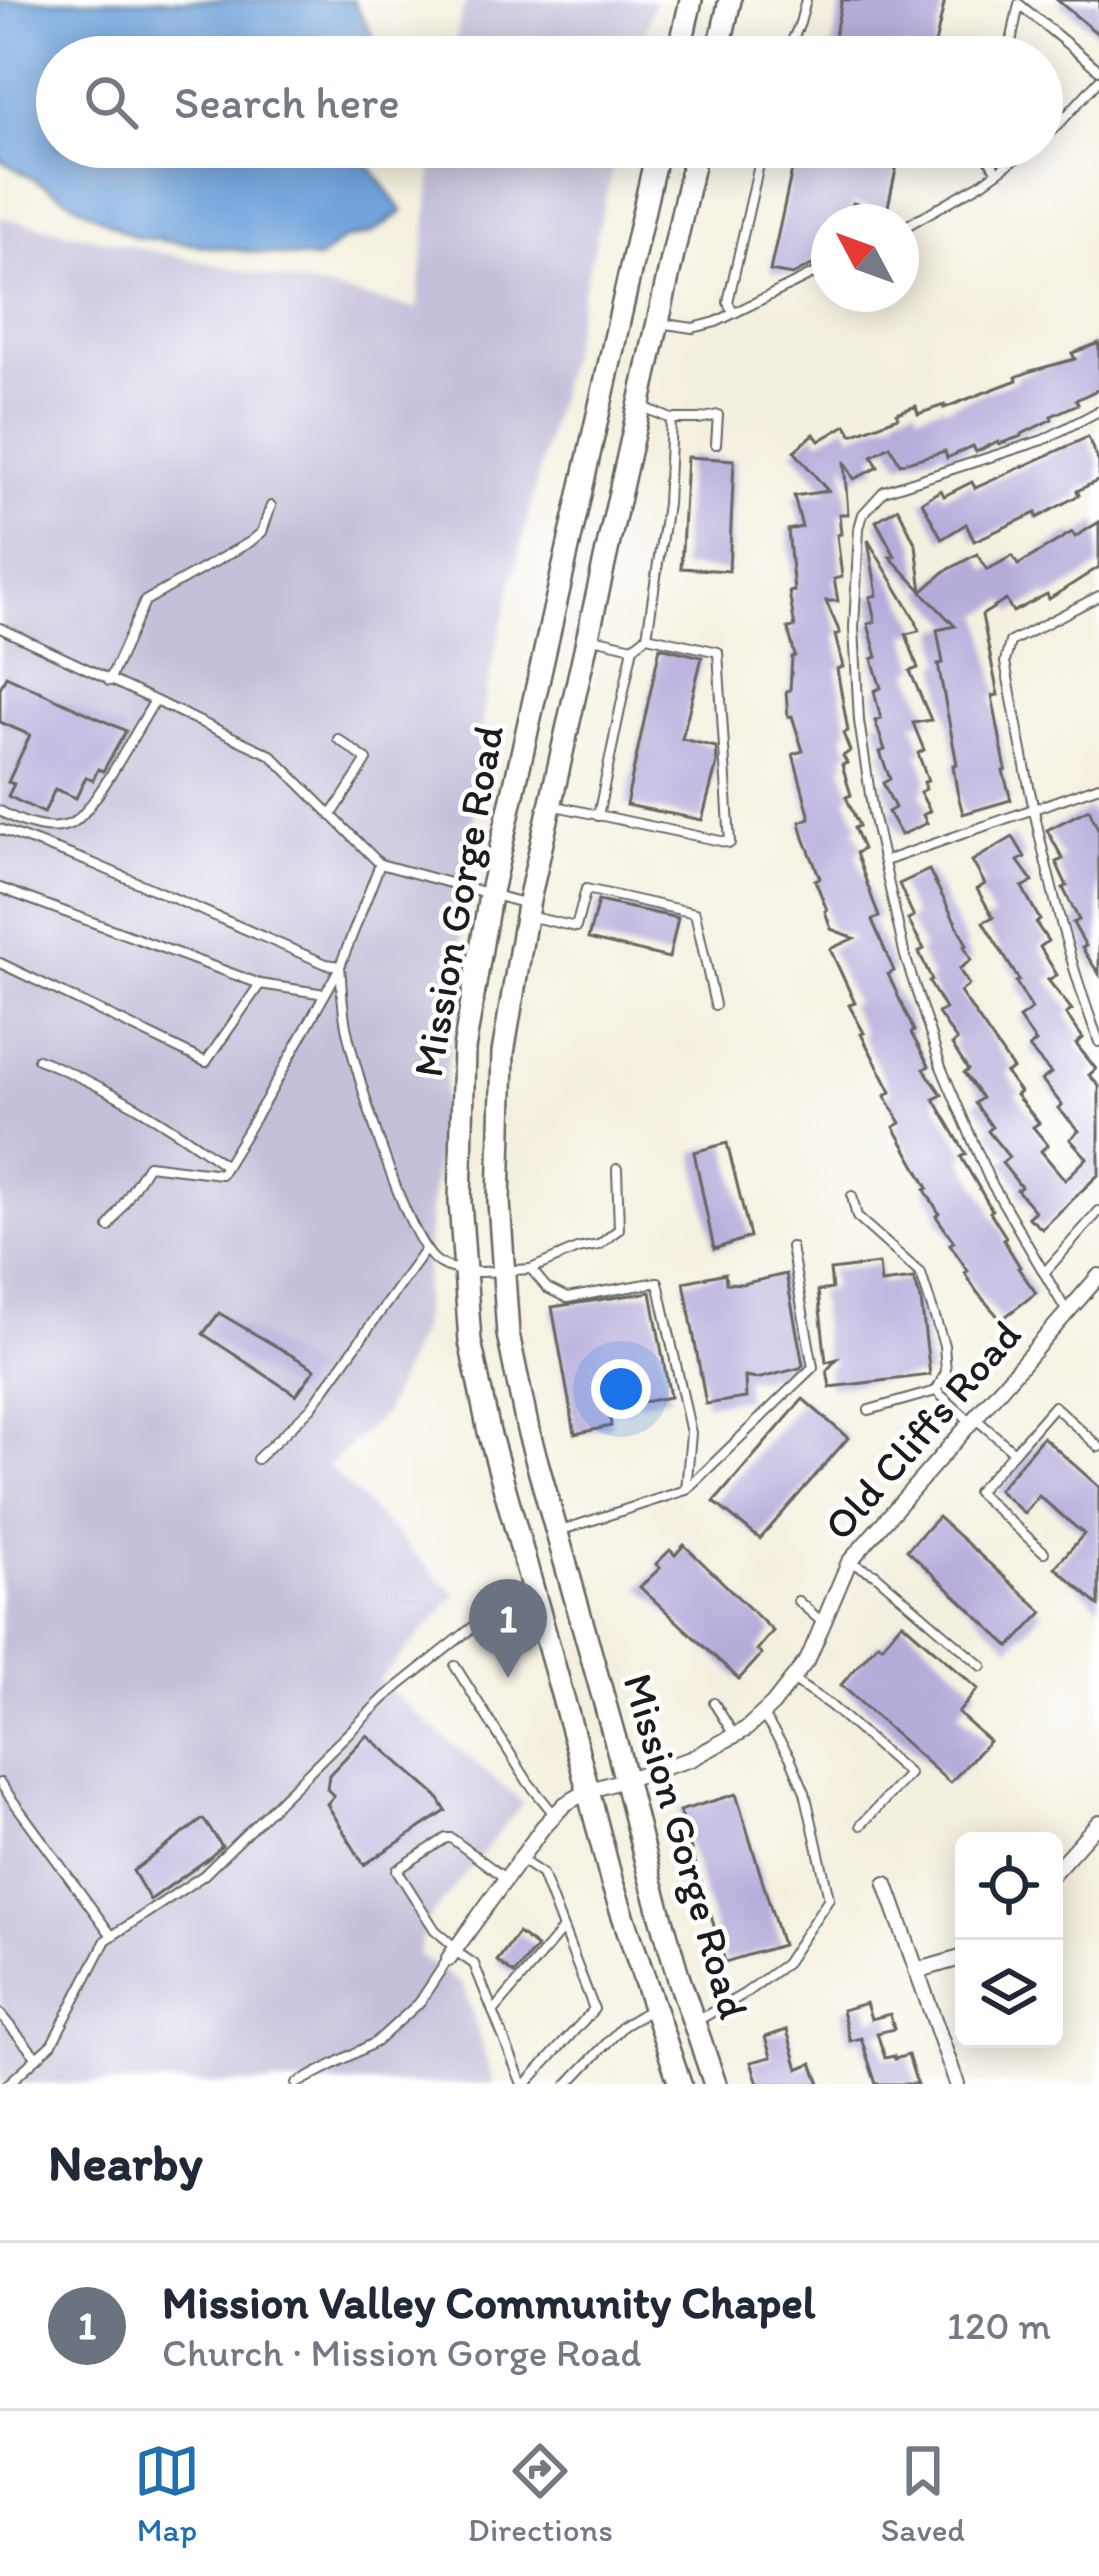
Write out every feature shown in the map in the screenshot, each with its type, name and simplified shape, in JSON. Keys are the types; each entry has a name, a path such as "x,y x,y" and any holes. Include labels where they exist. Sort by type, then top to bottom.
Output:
{"main road":[{"path":"683,36 691,0"},
{"path":"722,36 730,0"},
{"name":"Mission Gorge Road","path":"653,168 490,896 464,1049 460,1201 470,1341 489,1432 612,1883 680,2084"},
{"name":"Mission Gorge Road","path":"692,168 527,910 502,1053 499,1202 508,1334 528,1430 649,1874 715,2084"}],"street":[{"name":"Old Cliffs Road","path":"453,1952 565,1804 588,1791 691,1759 746,1729 762,1714 808,1659 849,1562 1099,1276"},
{"path":"1063,1862 1099,1822"},
{"path":"886,1884 957,2084"},
{"path":"916,1971 955,1960"}],"lane":[{"path":"794,36 806,0"},
{"path":"1012,36 1019,2 1059,36"},
{"path":"1063,39 1099,70"},
{"path":"1063,120 1099,80"},
{"path":"733,313 728,302 758,168"},
{"path":"995,168 997,172"},
{"path":"919,219 1003,168"},
{"path":"657,322 693,328 716,322 811,275"},
{"path":"638,405 671,419 718,415 716,444"},
{"path":"1067,1312 989,1179 941,1067 905,956 873,814 859,722 854,628 862,514 884,491 1043,440 1099,412"},
{"path":"598,815 633,647 646,636 668,503 671,419"},
{"path":"109,681 145,602 250,542 262,532 271,506"},
{"path":"1099,596 1010,642 1005,662 1050,885 1099,1042"},
{"path":"0,646 3,630 271,755 380,864 576,927 586,889 695,913 715,1005"},
{"path":"550,805 730,843 718,652 646,636"},
{"path":"586,637 633,647"},
{"path":"0,812 49,828 74,822 112,772 154,702"},
{"path":"332,815 367,760 338,740"},
{"path":"885,861 1099,786"},
{"path":"0,829 340,966"},
{"path":"109,1227 148,1165 221,1174 340,966 380,864"},
{"path":"0,888 260,984 325,994"},
{"path":"0,964 206,1062 260,984"},
{"path":"340,966 345,1024 397,1187 425,1250 442,1265 465,1271 531,1269 599,1245 619,1229 616,1169"},
{"path":"38,1059 121,1096 226,1166"},
{"path":"851,1196 857,1217 921,1274 944,1345 946,1372 936,1390 869,1410"},
{"path":"1044,1273 1099,1211"},
{"path":"557,1531 686,1490 813,1367 790,1247"},
{"path":"257,1459 311,1408 425,1250"},
{"path":"531,1269 547,1288 566,1298 658,1282 691,1433 686,1490"},
{"path":"936,1390 1014,1452"},
{"path":"1044,1552 977,1492 1054,1406 1099,1447"},
{"path":"849,1562 875,1574 982,1666"},
{"path":"8,2084 52,2044 106,1940 204,1874 385,1697 532,1585"},
{"path":"798,1600 824,1623"},
{"path":"455,1666 554,1815"},
{"path":"792,1680 830,1705 909,1774 861,1825"},
{"path":"714,1703 734,1735"},
{"path":"694,2023 785,1964 829,1898 805,1792 790,1756 762,1714"},
{"path":"0,1783 112,1936"},
{"path":"506,1879 451,1838 398,1870 435,1930 453,1952 474,1964 524,2084 594,2009 542,1874 520,1859"},
{"path":"493,2012 563,1929"},
{"path":"296,2084 376,2042 419,2003 453,1952"},
{"path":"568,2084 623,2026 654,2007"},
{"path":"0,2014 37,2058"}],"shaded area":[{"path":"466,0 654,0 645,36 456,36"},
{"path":"433,168 613,168 486,690 421,1327 384,1413 328,1466 456,1595 378,1681 523,1803 426,1922 418,1955 463,1985 494,2084 0,2084 0,217 417,309"}],"water":[{"path":"0,0 353,0 373,36 36,36 36,168 371,168 403,212 370,234 342,240 318,260 134,237 0,160"}],"building":[{"path":"842,0 945,0 937,36 834,36"},
{"path":"1057,0 1099,0 1099,35"},
{"path":"792,168 896,168 889,204 811,204 811,266 792,275 770,271"},
{"path":"1099,343 1099,389 1022,436 976,452 973,446 947,458 945,451 900,464 890,446 872,456 878,467 854,479 844,461 848,514 839,514 841,534 837,535 842,577 834,579 838,601 826,601 840,633 835,635 843,667 837,669 848,731 843,733 850,751 842,765 851,795 846,797 859,826 854,828 863,849 856,853 879,917 872,920 894,971 888,974 929,1066 924,1069 942,1095 934,1099 966,1154 961,1157 1018,1268 1036,1293 1001,1320 965,1273 950,1244 954,1242 936,1216 939,1213 928,1188 894,1127 901,1123 885,1096 891,1092 861,1034 849,1005 855,1003 830,949 854,938 831,929 815,880 820,878 800,822 810,818 793,754 803,751 792,716 788,717 786,691 790,690 795,656 788,628 795,627 788,530 802,527 794,496 828,491 794,451 814,434 819,441 846,425 852,435 916,406 918,414 944,408 1031,371 1075,359 1072,353"},
{"path":"1088,437 1099,463 1099,480 1037,518 1036,513 974,541 966,524 942,539 922,502 941,490 944,496 972,482 975,488"},
{"path":"687,457 734,460 729,571 681,568"},
{"path":"898,508 916,545 922,591 890,557 895,556 876,521"},
{"path":"1099,522 1099,567 1049,599 1047,594 1013,612 1006,600 982,615 1011,800 963,814 938,664 943,663 937,630 955,626 922,592 944,572 977,554 987,570 1012,556 1018,565 1072,532 1075,537"},
{"path":"868,540 916,621 919,631 906,634 918,668 910,671 931,720 913,723 924,750 918,753 928,781 920,792 930,811 923,815 927,823 901,835 888,812 895,808 883,783 890,779 875,721 881,719 874,691 881,688 868,624 875,622 870,597 877,595"},
{"path":"660,647 702,657 682,739 716,747 717,763 702,820 626,805"},
{"path":"6,676 126,731 103,771 98,769 93,780 86,777 76,798 55,789 44,813 8,796 14,784 8,782 30,735 0,722 0,688"},
{"path":"1089,809 1099,831 1099,974 1082,948 1086,946 1073,923 1079,920 1056,862 1063,859 1047,830"},
{"path":"1013,837 1025,857 1018,861 1033,882 1022,887 1048,941 1040,947 1057,975 1048,980 1072,1010 1066,1014 1083,1038 1076,1044 1096,1069 1089,1075 1099,1086 1099,1174 1042,1229 1028,1217 1035,1211 1002,1163 1009,1157 988,1131 992,1127 975,1103 982,1098 964,1073 968,1070 952,1045 957,1041 938,1013 945,1009 929,982 919,952 924,949 908,920 914,917 899,884 929,870 971,960 959,969 969,985 960,992 1013,1069 1006,1073 1020,1092 1016,1095 1039,1123 1033,1127 1048,1145 1041,1151 1065,1180 1087,1158 1070,1139 1079,1131 1042,1080 1051,1073 1029,1048 1036,1042 1019,1018 1032,1009 983,922 993,917 977,889 985,884 972,861"},
{"path":"598,901 678,918 669,958 588,939"},
{"path":"727,1143 750,1237 714,1249 694,1152"},
{"path":"879,1264 881,1283 914,1279 930,1375 830,1387 827,1370 837,1359 826,1362 818,1291 832,1289 830,1270"},
{"path":"725,1273 726,1283 742,1284 786,1274 803,1365 757,1379 745,1377 746,1398 706,1404 684,1282"},
{"path":"651,1292 670,1397 628,1405 633,1410 610,1412 611,1426 575,1434 552,1307"},
{"path":"219,1313 315,1369 296,1395 203,1334"},
{"path":"803,1399 848,1438 760,1539 714,1502"},
{"path":"1043,1437 1099,1487 1099,1606 1055,1567 1084,1534 1039,1496 1024,1513 998,1490"},
{"path":"938,1517 1043,1612 1010,1647 907,1550"},
{"path":"684,1545 773,1631 757,1650 762,1654 739,1679 640,1587 670,1550 675,1555"},
{"path":"902,1622 978,1689 958,1713 989,1741 950,1783 841,1685"},
{"path":"367,1735 437,1796 446,1811 364,1865 327,1804 334,1796 327,1789 329,1775"},
{"path":"736,1794 782,1945 725,1962 679,1811"},
{"path":"203,1819 222,1846 150,1900 133,1871"},
{"path":"518,1933 537,1947 514,1974 497,1961"},
{"path":"866,2003 871,2019 890,2014 894,2029 877,2033 885,2058 908,2055 917,2084 876,2084 861,2038 850,2041 842,2010"},
{"path":"787,2030 798,2069 812,2063 820,2084 758,2084 751,2062 771,2057 765,2037"}],"place":[{"name":"Mission Valley Community Chapel","path":"508,1678"}]}
